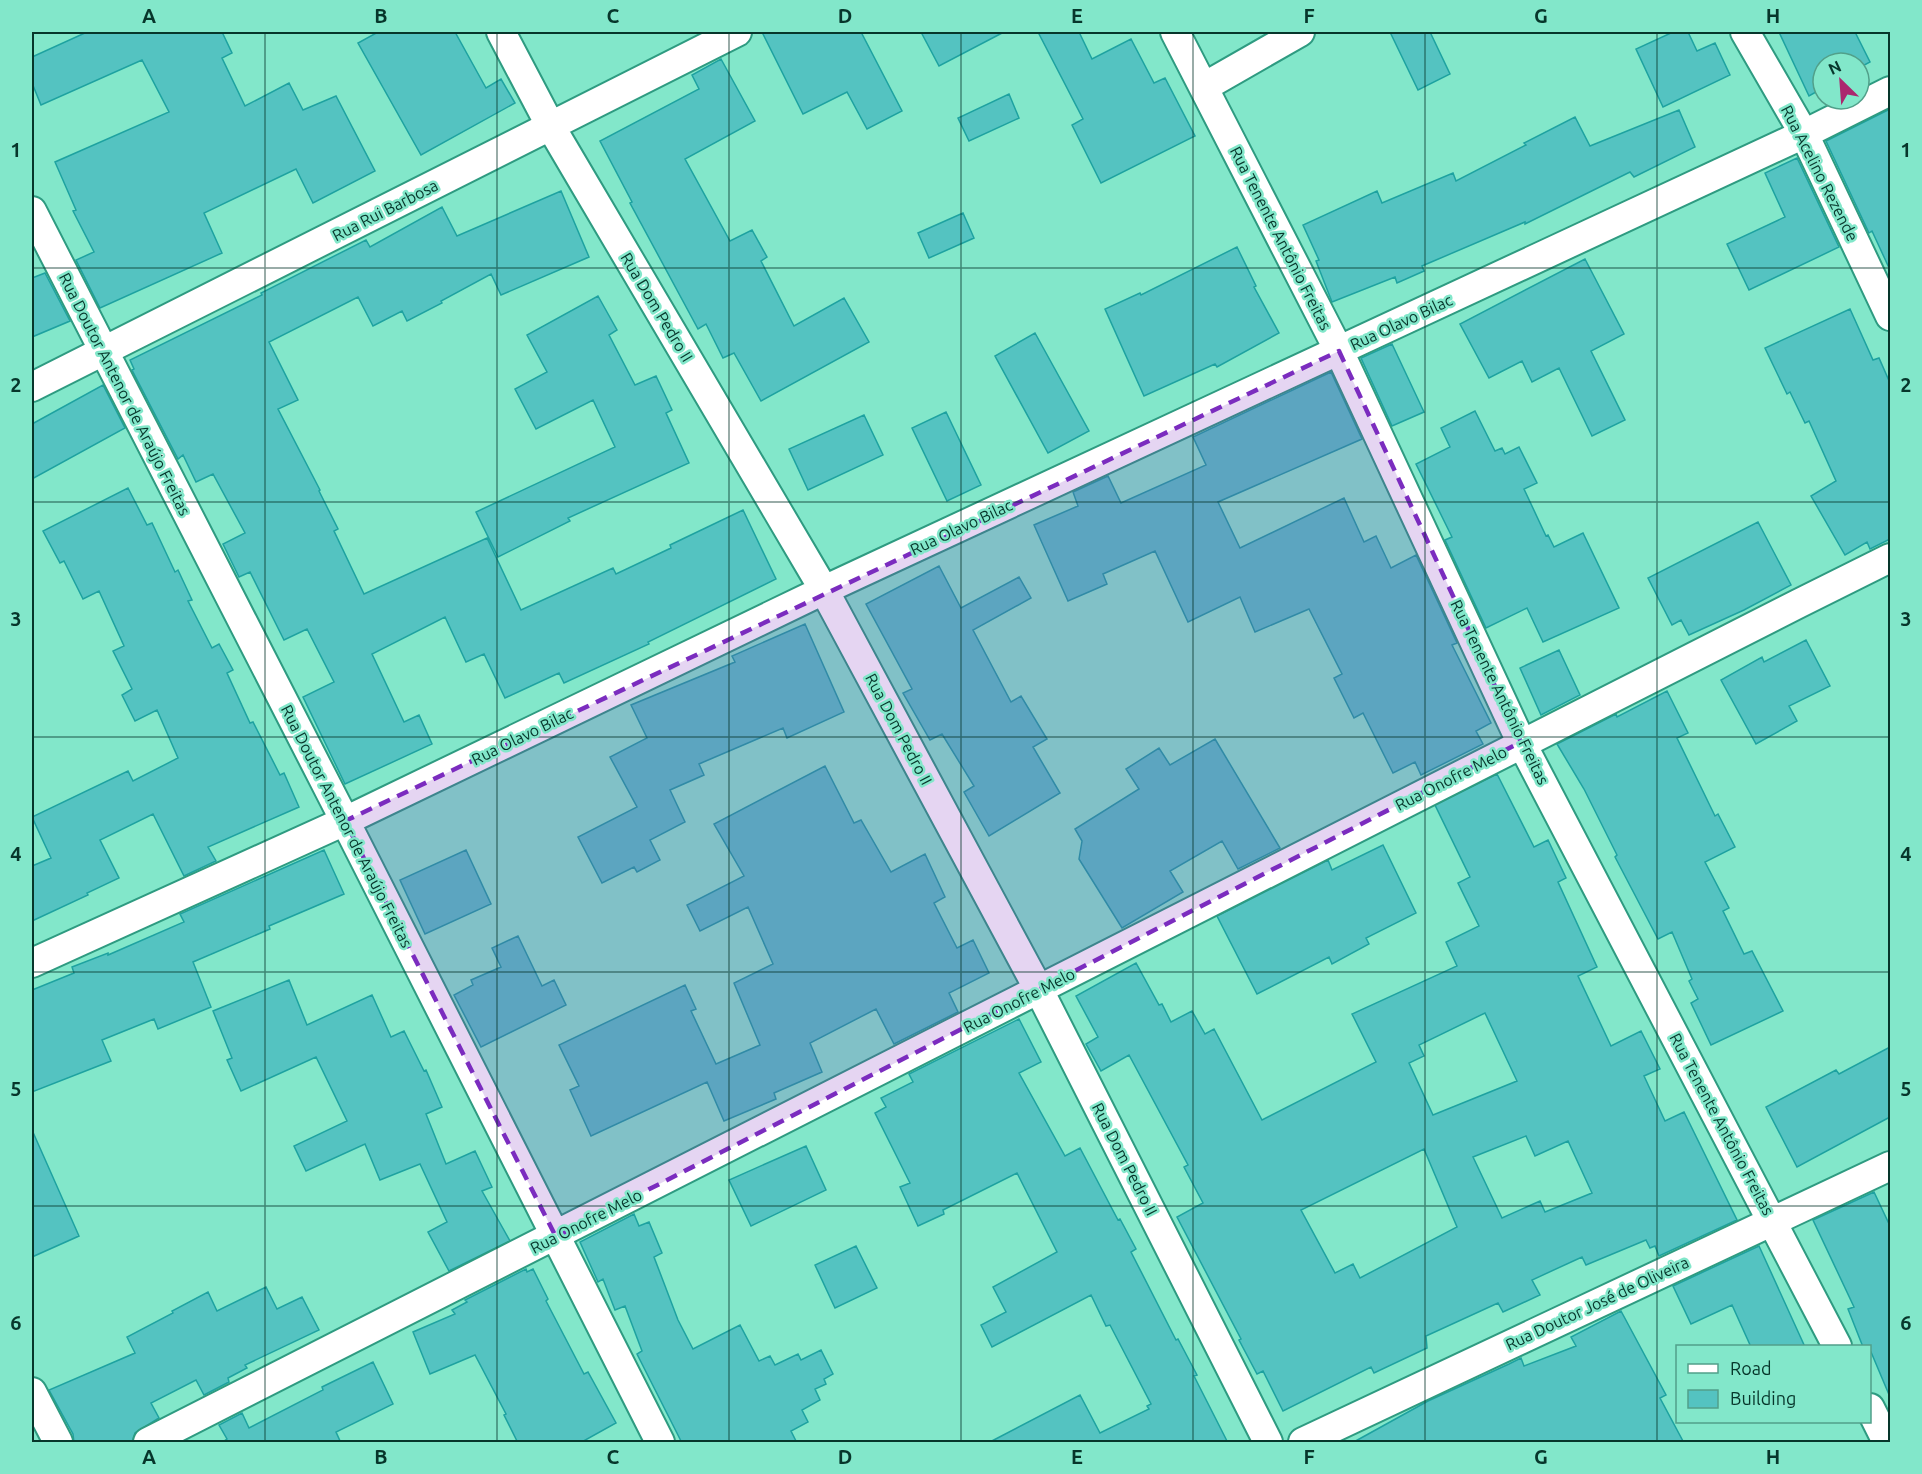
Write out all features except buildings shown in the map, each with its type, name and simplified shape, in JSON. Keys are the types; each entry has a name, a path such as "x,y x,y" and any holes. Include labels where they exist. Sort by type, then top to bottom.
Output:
{"street":[{"name":"Rua Dom Pedro II","path":"501,32 551,127 824,590 1039,990 1268,1443"},
{"name":"Rua Rui Barbosa","path":"32,387 737,32"},
{"name":"Rua Tenente Antônio Freitas","path":"1175,32 1339,351 1521,742 1837,1345"},
{"path":"1204,87 1300,32"},
{"name":"Rua Acelino Rezende","path":"1745,32 1804,134 1890,316"},
{"name":"Rua Olavo Bilac","path":"32,963 345,821 824,590 1804,134 1890,91"},
{"name":"Rua Doutor Antenor de Araújo Freitas","path":"32,212 345,821 660,1443"},
{"name":"Rua Onofre Melo","path":"148,1443 556,1237 1521,742 1890,558"},
{"name":"Rua Doutor José de Oliveira","path":"1303,1443 1890,1166"},
{"path":"32,1392 58,1443"},
{"path":"1871,1412 1887,1443"}],"highlighted area":[{"path":"1339,351 1521,742 556,1237 345,821"}]}
